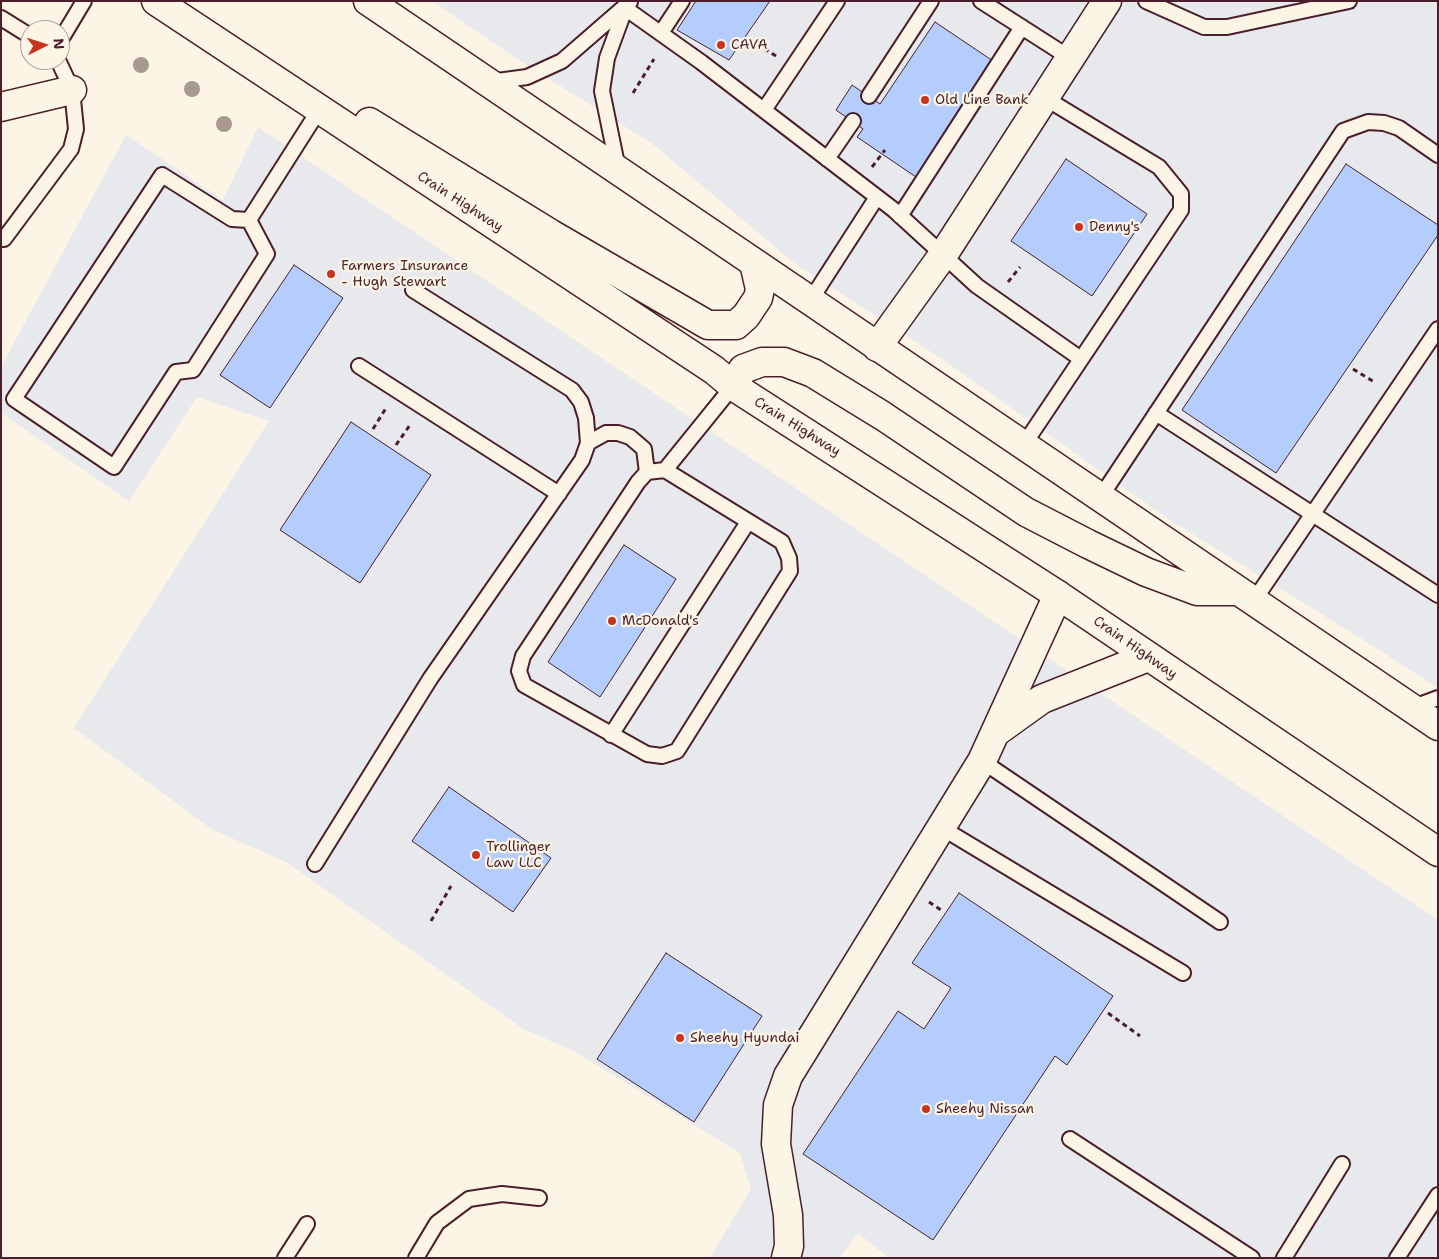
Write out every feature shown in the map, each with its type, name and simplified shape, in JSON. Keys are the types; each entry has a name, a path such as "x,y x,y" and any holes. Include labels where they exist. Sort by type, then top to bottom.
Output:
{"main road":[{"name":"Crain Highway","path":"156,1 714,370 733,386 1058,595 1438,852"},
{"path":"368,1 1438,726"},
{"path":"877,346 943,255 1107,1"},
{"path":"1,107 72,90"},
{"path":"311,104 342,105 551,234 708,325 736,325 746,316 758,298 760,289 754,263"},
{"path":"733,386 743,369 762,362 784,362 813,373 883,416 1026,512 1146,572 1197,591 1245,596"},
{"path":"786,1258 789,1246 788,1215 776,1144 778,1105 788,1076 982,761 1058,595"},
{"path":"995,733 1042,699 1148,657"}],"lane":[{"path":"70,25 84,1"},
{"path":"661,33 682,1"},
{"path":"764,110 837,1"},
{"path":"981,1 1070,58"},
{"path":"1146,1 1204,27 1227,27 1349,1"},
{"path":"487,83 527,77 562,61 628,5"},
{"path":"628,5 661,33 877,197 977,286 1081,360"},
{"path":"619,172 602,91 608,58 628,5"},
{"path":"869,96 928,6"},
{"path":"1,18 20,30"},
{"path":"900,216 1022,28"},
{"path":"1,239 4,239 70,149 76,128 72,90 63,70"},
{"path":"1023,446 1181,210 1181,194 1159,167 1045,98"},
{"path":"249,220 311,104"},
{"path":"827,159 853,122"},
{"path":"1100,498 1343,131 1368,122 1384,123 1399,128 1438,155"},
{"path":"162,175 232,219 249,220 266,254 193,370 176,372 114,467 14,399 162,175"},
{"path":"810,301 877,197"},
{"path":"315,864 430,679 582,460 588,443 586,418 581,402 572,390 413,290"},
{"path":"1245,596 1312,513 1438,329"},
{"path":"359,366 559,494"},
{"path":"665,470 733,386"},
{"path":"1156,413 1312,513 1424,588 1438,595"},
{"path":"588,443 606,433 630,437 644,449 647,472 524,656 519,671 524,685 646,754 662,756 677,751 790,571 789,558 782,542 665,470 647,472"},
{"path":"611,735 748,522"},
{"path":"1411,708 1438,698"},
{"path":"982,761 1220,922"},
{"path":"942,828 1183,973"},
{"path":"1070,1139 1252,1258"},
{"path":"1284,1258 1342,1164"},
{"path":"416,1258 437,1223 469,1199 502,1194 539,1198"},
{"path":"1397,1258 1438,1196"},
{"path":"285,1258 307,1224"}],"path":[{"path":"749,39 793,68"},
{"path":"633,93 654,59"},
{"path":"431,921 451,886"},
{"path":"1108,1012 1140,1036"}],"shaded area":[{"path":"432,1 1438,1 1438,688 1168,519 942,359 794,263 654,145 519,60"},
{"path":"258,127 1438,920 1438,1258 889,1258 858,1233 839,1258 710,1258 751,1189 740,1153 574,1051 525,1030 286,862 213,830 74,728 269,421 197,397 129,501 1,413 1,367 126,135 223,200"}],"building":[{"name":"CAVA","path":"696,1 770,1 729,60 677,30"},
{"name":"Old Line Bank","path":"935,22 993,61 916,177 857,137 863,129 836,110 852,85 880,104"},
{"name":"Denny's","path":"1066,159 1147,214 1092,296 1011,241"},
{"path":"1346,164 1438,225 1438,235 1276,473 1182,410"},
{"path":"294,265 343,298 270,408 220,375"},
{"path":"351,422 431,475 360,583 280,530"},
{"name":"McDonald's","path":"624,545 676,579 600,697 548,662"},
{"path":"449,787 551,858 513,912 412,841"},
{"name":"Sheehy Nissan","path":"959,893 1113,996 1067,1065 1055,1056 933,1240 803,1154 898,1011 924,1029 951,988 912,963"},
{"name":"Sheehy Hyundai","path":"666,953 762,1016 694,1122 597,1059"}],"place":[{"name":"CAVA","path":"721,45"},
{"name":"Old Line Bank","path":"925,100"},
{"name":"Denny's","path":"1079,227"},
{"name":"Farmers Insurance - Hugh Stewart","path":"331,274"},
{"name":"McDonald's","path":"612,621"},
{"name":"Trollinger Law LLC","path":"476,855"},
{"name":"Sheehy Hyundai","path":"680,1038"},
{"name":"Sheehy Nissan","path":"926,1109"}]}
